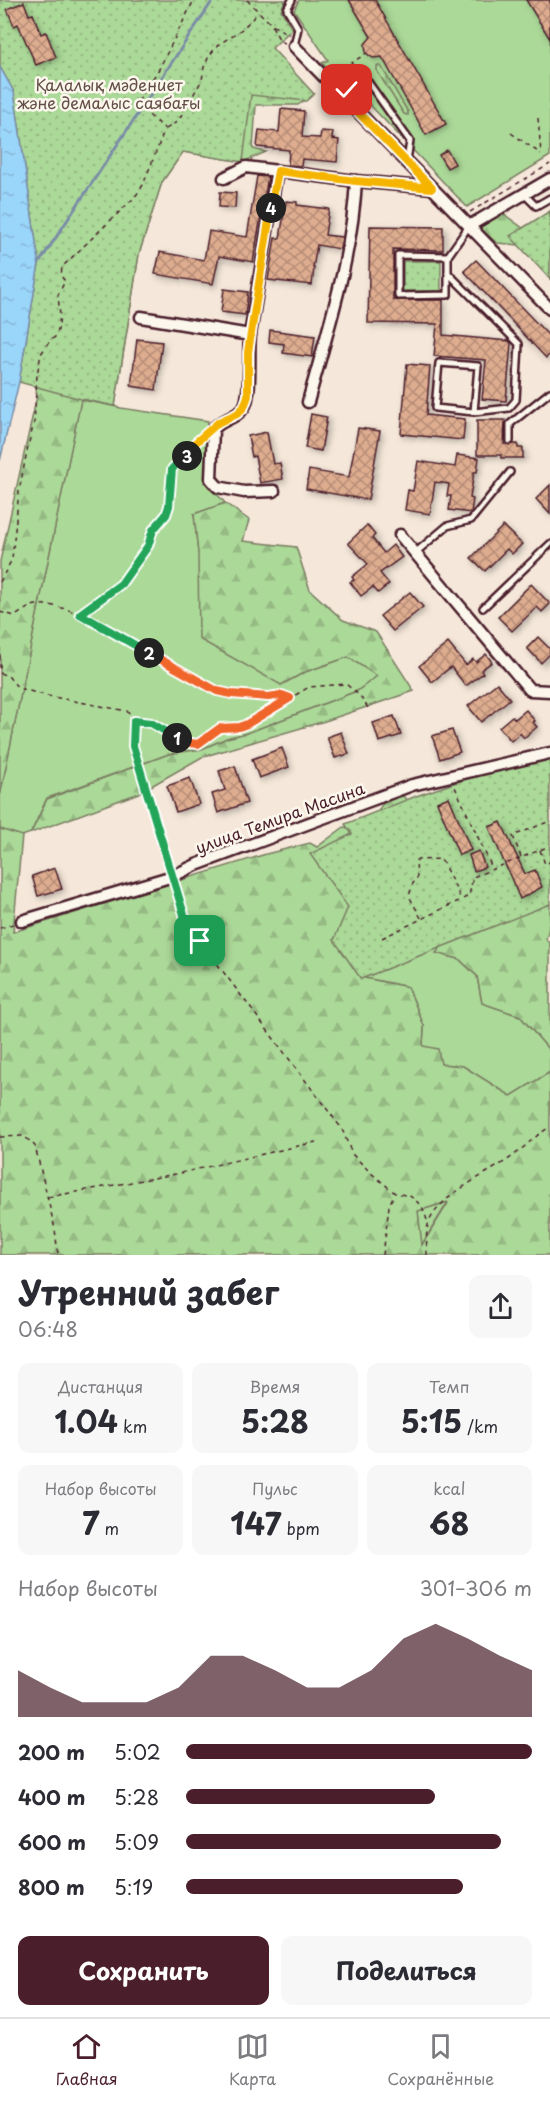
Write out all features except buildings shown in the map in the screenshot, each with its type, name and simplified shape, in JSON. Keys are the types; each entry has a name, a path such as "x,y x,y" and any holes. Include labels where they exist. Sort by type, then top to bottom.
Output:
{"street":[{"path":"294,46 550,309"},
{"path":"224,178 246,167 432,188"},
{"path":"274,491 244,492 218,487 211,479 213,429 219,422 237,414 244,407 248,396 250,335 278,171"},
{"path":"469,226 550,179"},
{"path":"308,402 347,255 356,181"},
{"path":"141,317 250,335"},
{"path":"400,535 530,690 550,691"},
{"name":"улица Темира Масина","path":"22,921 172,876 412,785 550,753"}],"lane":[{"path":"292,0 287,9 298,28 294,46"},
{"path":"341,95 355,82 368,82 410,141 407,162"},
{"path":"524,194 536,206 550,198"},
{"path":"448,255 398,255 398,296 448,296 448,255 469,226"},
{"path":"448,273 519,345 516,400 509,408 474,412 435,408 439,363 478,366 474,412"},
{"path":"510,441 510,424 550,392"},
{"path":"415,553 447,526 471,520 510,472"},
{"path":"483,608 550,544"}],"path":[{"path":"165,129 135,106 159,69 194,0"},
{"path":"247,0 272,25 286,34"},
{"path":"251,4 253,0"},
{"path":"0,582 12,558 19,491 34,423 37,375 41,354 56,336 60,316 58,295 65,280 60,272 63,264 77,254 135,197 143,185 165,129 177,121 184,111 202,80 209,56 218,45 242,29 259,12"},
{"path":"272,25 280,40"},
{"path":"334,76 366,53"},
{"path":"511,133 541,154 538,118"},
{"path":"467,214 549,165 544,160"},
{"path":"80,614 121,584 148,546 153,530 166,515 169,506 172,469 184,456 190,455 194,444 213,429"},
{"path":"0,612 15,616 32,606 48,606 80,614 217,691 268,697 282,695 290,698"},
{"path":"0,646 0,673 8,676 18,688 127,711 134,721 133,746 185,918 342,1129 352,1154 369,1172 395,1193 410,1196 422,1206 428,1222 428,1255"},
{"path":"134,721 151,723 168,731 183,742 198,744 220,728 247,724 309,687 326,684 346,684 360,696 369,711"},
{"path":"450,775 494,870"},
{"path":"521,857 513,837 550,821"},
{"path":"382,938 469,896 473,877 550,846"},
{"path":"540,850 545,864 550,862"},
{"path":"421,919 409,896 412,883 417,880 416,860 441,859 461,900"},
{"path":"0,928 22,921"},
{"path":"428,1222 454,1194 513,1156 550,1127"},
{"path":"0,1137 24,1136 35,1146 55,1229 58,1255"},
{"path":"48,1197 176,1174 316,1142"},
{"path":"383,1255 389,1206 395,1193"}],"green space":[{"name":"Қалалық мәдениет және демалыс саябағы","path":"0,0 285,0 281,10 292,29 272,48 314,94 306,101 251,95 243,162 183,152 162,182 139,254 115,406 19,382 39,263 14,92 0,67"},
{"path":"299,0 550,0 550,156 467,207 350,84 345,87 322,63 328,60 294,10"},
{"path":"377,66 381,66 408,115 404,114 377,71"},
{"path":"21,91 314,94 298,105 256,105 253,149 266,152 243,162 183,152 162,182 139,254 115,406 81,400 0,796 0,561 37,396 31,351 46,307"},
{"path":"550,211 550,279 519,245 497,243 480,228 502,213 523,228"},
{"path":"550,211 550,279 510,236"},
{"path":"403,261 441,261 441,291 403,291"},
{"path":"81,399 121,408 208,421 205,481 225,503 194,514 198,553 281,685 305,672 348,657 378,676 357,691 247,733 227,738 202,749 169,754 47,798 31,833 22,836 0,829 0,796"},
{"path":"225,503 249,520 243,541 296,547 310,590 343,620 376,632 414,691 325,721 202,757 139,793 31,833 47,799 169,754 202,749 227,738 247,733 357,691 377,676 348,657 305,672 281,685 199,639 198,553 194,514"},
{"path":"550,757 550,904 361,979 334,940 348,907 310,854 352,834 345,824 483,773"},
{"path":"403,796 446,845 519,902 550,905 550,924 546,939 550,944 550,1051 520,1016 482,1003 477,976 459,959 436,953 453,933 345,951 365,978 408,987 424,1026 423,1046 438,1049 441,1064 463,1066 511,1096 550,1072 550,1255 0,1255 0,829 22,836 13,932 266,854 310,843 317,847 344,827 357,830 377,820 379,809 384,802","holes":["448,1203 422,1245 418,1211"]},
{"path":"453,932 437,953 459,959 477,976 482,1003 520,1016 550,1051 550,1072 511,1097 463,1066 441,1064 423,1046 424,1026 408,987 365,978 345,951"},
{"path":"448,1202 421,1246 418,1211"}],"water":[{"path":"0,67 14,92 39,263 19,382 0,461"}],"waterway":[{"path":"39,263 213,0"}],"route":[{"path":"200,941 185,918 133,746 134,721 151,723 168,731 183,742 198,744 220,728 247,724 290,698 282,695 268,697 217,691 80,614 121,584 148,546 153,530 166,515 169,506 172,469 184,456 190,455 194,444 219,422 237,414 244,407 248,396 250,335 278,171 432,188 341,95 347,90"}]}
